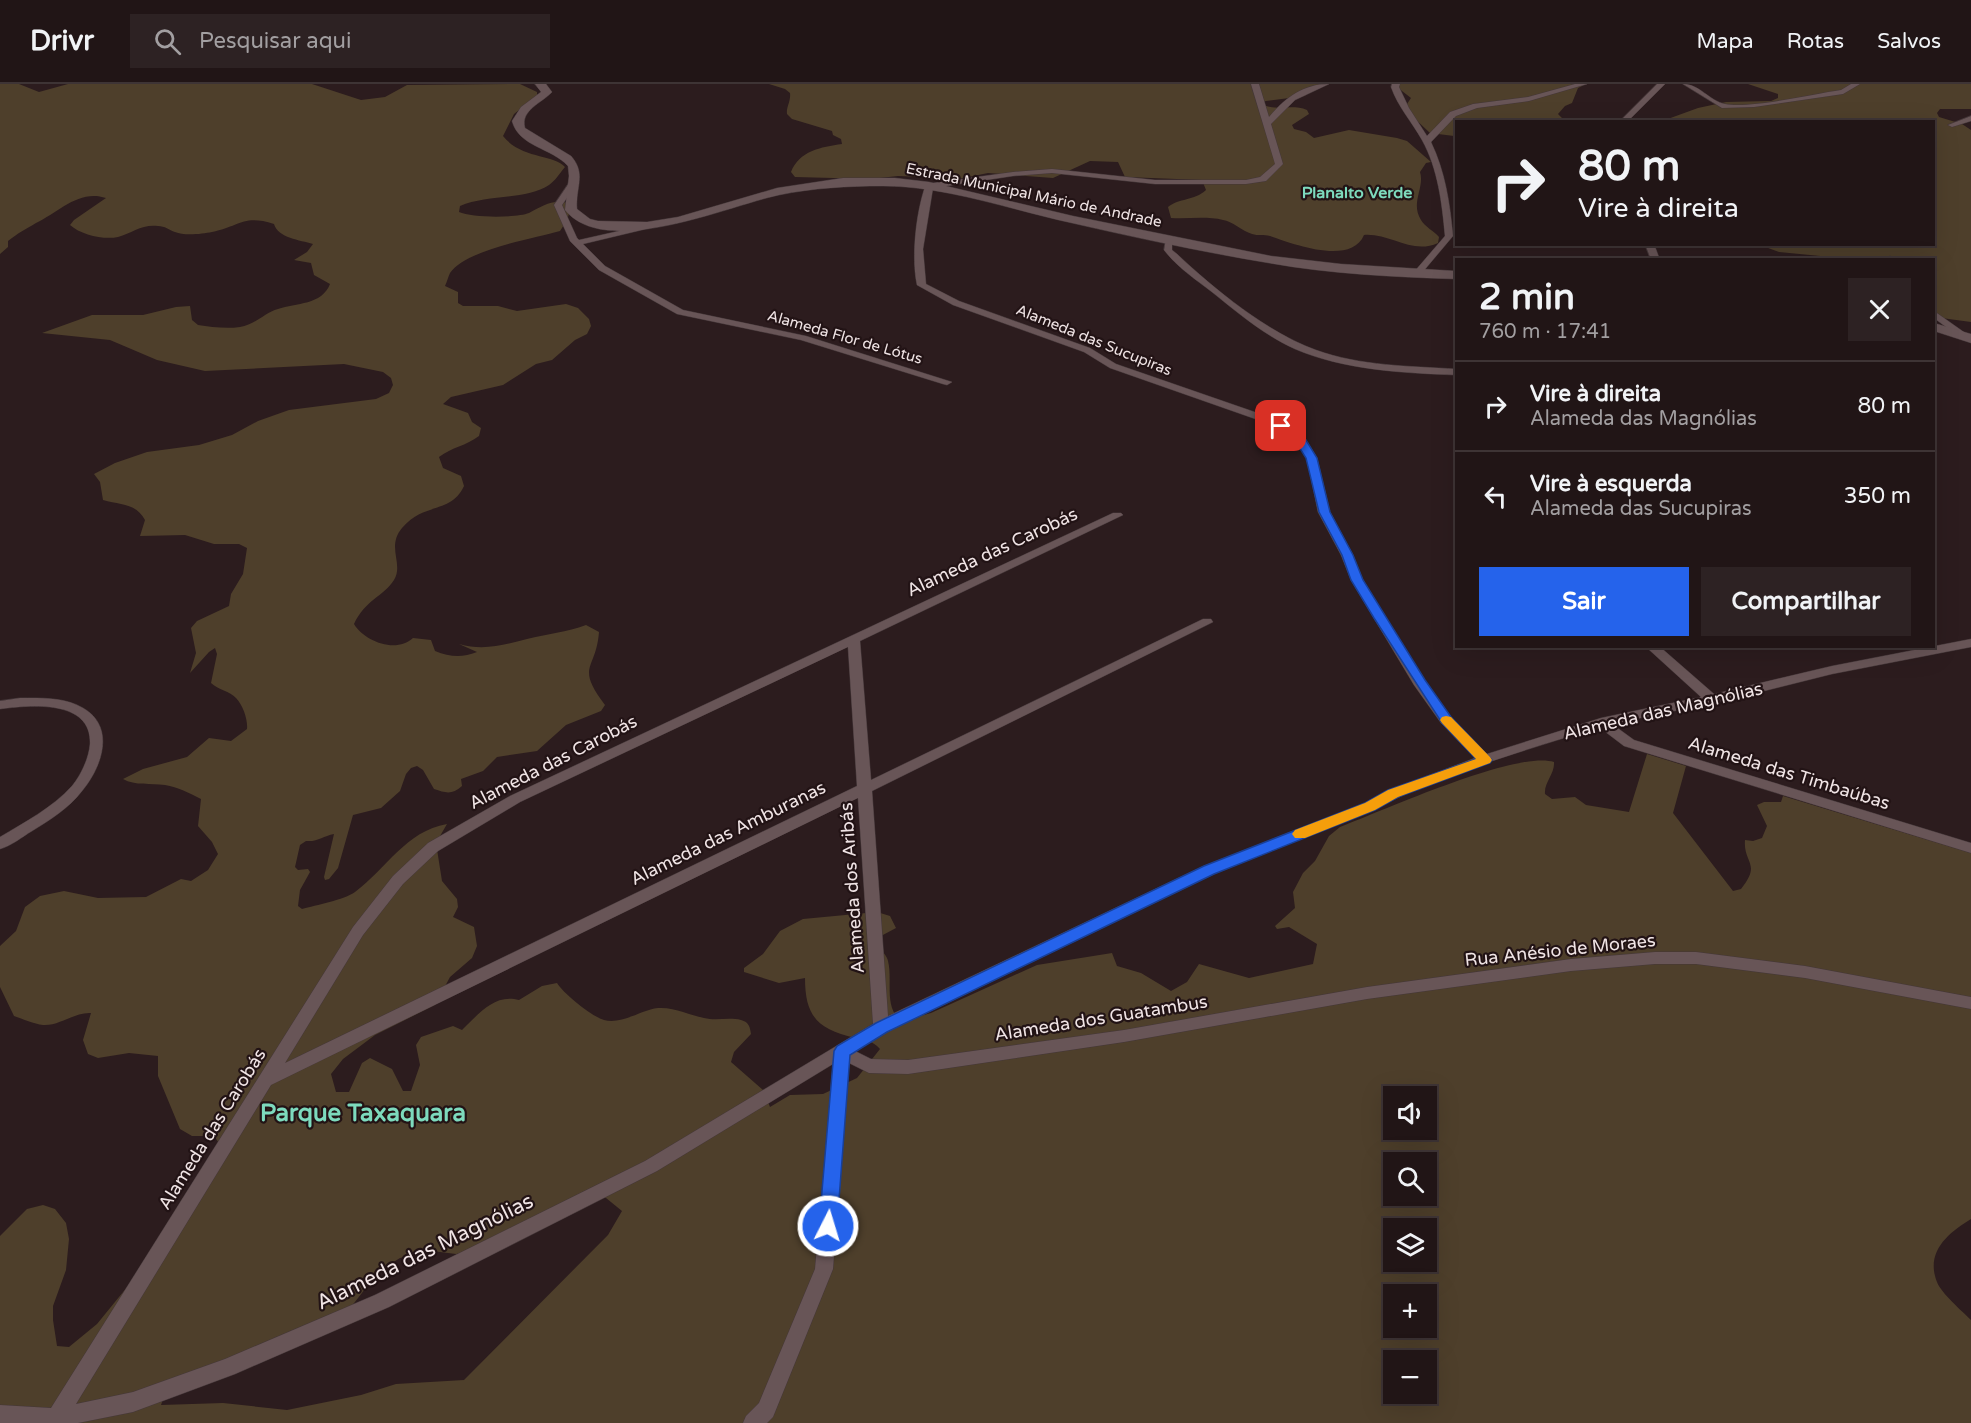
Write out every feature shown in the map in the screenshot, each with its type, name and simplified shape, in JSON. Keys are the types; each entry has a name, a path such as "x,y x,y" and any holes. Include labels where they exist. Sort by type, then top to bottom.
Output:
{"street":[{"name":"Estrada Municipal Mário de Andrade","path":"540,84 547,92 520,115 517,125 521,133 562,154 572,162 577,174 569,200 571,210 586,222 618,227 647,226 680,220 777,192 843,182 895,182 929,186 1169,241 1299,264 1455,274"},
{"path":"929,186 1052,171 1155,182 1263,179 1279,164 1255,84"},
{"path":"1267,124 1293,95 1325,84"},
{"path":"1396,84 1398,98 1427,141 1445,193 1449,236 1418,272"},
{"path":"1427,141 1453,114 1476,106 1545,96 1583,84"},
{"path":"1625,120 1661,84"},
{"path":"1686,84 1722,106 1754,105 1843,92 1856,84"},
{"path":"1952,125 1971,118"},
{"name":"Alameda Flor de Lótus","path":"574,182 558,205 573,239 608,272 680,312 803,338 947,382"},
{"name":"Alameda das Sucupiras","path":"929,186 920,239 919,275 922,285 956,303 1087,350 1113,366 1268,420 1301,440 1312,458 1324,512 1347,555 1357,580 1419,682 1446,720 1485,760"},
{"path":"577,243 647,226"},
{"path":"1169,241 1168,249 1188,268 1262,327 1299,347 1351,361 1455,372"},
{"path":"1935,315 1968,338"},
{"path":"1935,327 1968,338"},
{"name":"Alameda das Carobás","path":"56,1418 358,931 398,880 433,847 515,799 1117,515"},
{"name":"Alameda das Amburanas","path":"266,1080 1207,622"},
{"name":"Alameda dos Aribás","path":"854,639 881,1027"},
{"name":"Alameda das Magnólias","path":"0,1415 56,1418 133,1402 228,1367 381,1300 651,1166 881,1027 1209,870 1370,806 1393,794 1485,760 1601,722 1832,670 1971,643"},
{"path":"1956,646 1971,655"},
{"path":"1653,648 1711,699"},
{"path":"0,705 34,701 61,702 81,711 92,721 98,737 95,755 86,777 37,822 0,844"},
{"name":"Alameda das Timbaúbas","path":"1601,722 1629,743 1971,848"},
{"name":"Rua Anésio de Moraes","path":"1367,993 1571,964 1655,958 1696,958 1805,972 1971,1003"},
{"name":"Alameda dos Guatambus","path":"842,1051 868,1066 908,1067 1124,1036 1367,993"},
{"path":"753,1423 766,1410 824,1269 842,1051"}],"shaded area":[{"path":"0,84 19,84 39,92 68,84 312,84 361,100 385,97 407,85 520,84 537,92 537,96 514,114 503,136 519,149 553,160 565,167 551,183 540,190 471,202 460,206 459,212 494,217 514,216 529,213 548,204 562,202 568,203 569,207 566,221 560,231 501,246 471,257 450,273 445,286 458,292 458,303 463,306 498,306 517,311 566,304 578,308 589,319 591,326 587,334 575,340 552,360 536,364 503,385 451,397 443,404 468,413 472,422 481,428 479,436 439,457 443,468 461,476 464,486 452,501 419,514 402,528 395,542 397,574 394,580 363,609 354,624 365,636 381,643 398,645 413,638 431,640 435,651 456,656 477,652 459,644 477,647 493,646 586,625 599,632 589,675 596,692 605,705 601,711 566,725 537,751 497,757 483,771 461,779 462,786 452,792 434,789 423,770 417,766 411,768 406,774 400,791 381,808 353,815 338,868 329,879 325,880 324,877 334,834 314,841 306,841 300,845 295,867 298,870 308,869 310,872 300,890 298,906 302,909 350,895 420,834 447,824 436,843 442,881 457,899 458,907 453,917 474,927 477,946 472,958 450,977 435,1005 375,1035 343,1059 331,1074 336,1092 349,1092 362,1063 370,1058 392,1069 403,1091 411,1091 420,1065 416,1045 421,1037 453,1026 462,1030 494,1002 519,1000 542,986 557,983 578,1004 604,1020 617,1021 651,1009 664,1008 709,1019 744,1021 749,1025 751,1034 734,1052 731,1062 763,1090 770,1107 790,1095 823,1094 857,1078 880,1049 869,1041 832,1030 816,1019 808,1003 805,978 779,983 744,972 744,968 763,954 780,931 803,919 877,912 890,916 896,928 881,936 878,945 888,961 892,1009 902,1021 931,1013 1037,965 1112,953 1117,966 1141,973 1171,991 1187,982 1199,964 1249,978 1313,964 1317,944 1289,927 1277,929 1275,926 1295,908 1293,892 1303,873 1315,861 1329,836 1340,827 1481,773 1536,761 1554,762 1545,790 1545,794 1552,799 1575,797 1586,805 1629,812 1647,754 1686,766 1673,813 1733,891 1741,889 1750,874 1751,868 1746,854 1745,840 1753,841 1762,838 1767,826 1757,805 1764,802 1781,802 1783,796 1971,853 1971,1219 1941,1244 1936,1253 1934,1271 1939,1286 1971,1320 1971,1423 0,1423 0,1236 27,1209 43,1205 55,1209 66,1223 69,1239 66,1270 53,1306 53,1320 57,1346 69,1347 97,1324 141,1270 219,1143 214,1136 192,1136 180,1129 158,1076 158,1056 129,1053 98,1058 88,1054 83,1040 91,1013 49,1025 36,1024 14,1016 0,987 0,946 16,931 25,907 40,896 64,891 98,898 146,897 181,879 191,881 208,870 218,854 212,842 198,826 201,799 170,786 123,779 143,769 187,757 209,738 231,741 247,729 247,721 239,701 211,683 217,654 215,648 190,673 196,653 191,628 197,621 229,606 231,594 243,574 247,548 239,544 214,544 185,535 140,536 145,520 141,514 127,506 103,500 100,482 94,474 115,463 147,452 199,445 232,435 258,421 289,410 376,399 389,393 393,385 391,378 383,372 344,364 205,371 157,360 110,340 42,333 92,315 143,315 190,306 192,320 198,325 240,327 273,311 315,300 326,291 330,284 314,275 311,263 294,260 307,252 313,244 285,235 276,229 274,224 255,220 241,222 208,233 193,234 152,226 118,237 100,237 80,232 70,225 106,198 96,196 70,203 19,233 8,241 8,247 0,254","holes":["585,1198 606,1198 622,1211 608,1235 464,1380 396,1384 361,1395 287,1410 223,1403 161,1405 163,1399 351,1307 379,1271 400,1258 432,1251 456,1254 488,1249"]},
{"path":"769,84 1324,84 1310,90 1305,96 1263,102 1269,107 1307,110 1309,114 1292,125 1294,129 1306,132 1314,138 1349,130 1407,141 1431,162 1426,163 1420,172 1421,183 1417,207 1423,222 1439,237 1438,243 1419,247 1374,235 1364,235 1357,244 1347,249 1321,250 1293,244 1268,235 1252,234 1223,220 1171,218 1168,207 1197,196 1206,190 1202,180 1125,177 1118,162 1090,161 1053,178 988,173 944,182 923,177 898,176 871,179 795,177 791,172 799,159 812,151 842,144 841,139 833,135 832,131 792,119 787,114 790,93"},
{"path":"1393,84 1586,84 1578,88 1572,103 1565,106 1558,114 1564,120 1455,120 1454,136 1430,133 1413,117 1407,104 1411,98"},
{"path":"1748,84 1971,84 1971,109 1940,109 1937,113 1939,117 1962,124 1971,130 1971,322 1935,317 1935,258 1841,258 1779,252 1763,246 1935,246 1935,120 1665,120 1698,108 1726,102 1771,101 1778,98 1778,94"}],"slow traffic":[{"path":"1300,834 1370,806 1393,794 1485,760 1446,720"}],"district":[{"name":"Planalto Verde","path":"1357,193"},
{"name":"Parque Taxaquara","path":"363,1113"}],"route":[{"path":"828,1226 842,1051 881,1027 1209,870 1370,806 1393,794 1485,760 1446,720 1419,682 1357,580 1347,555 1324,512 1312,458 1301,440 1281,426"}]}
